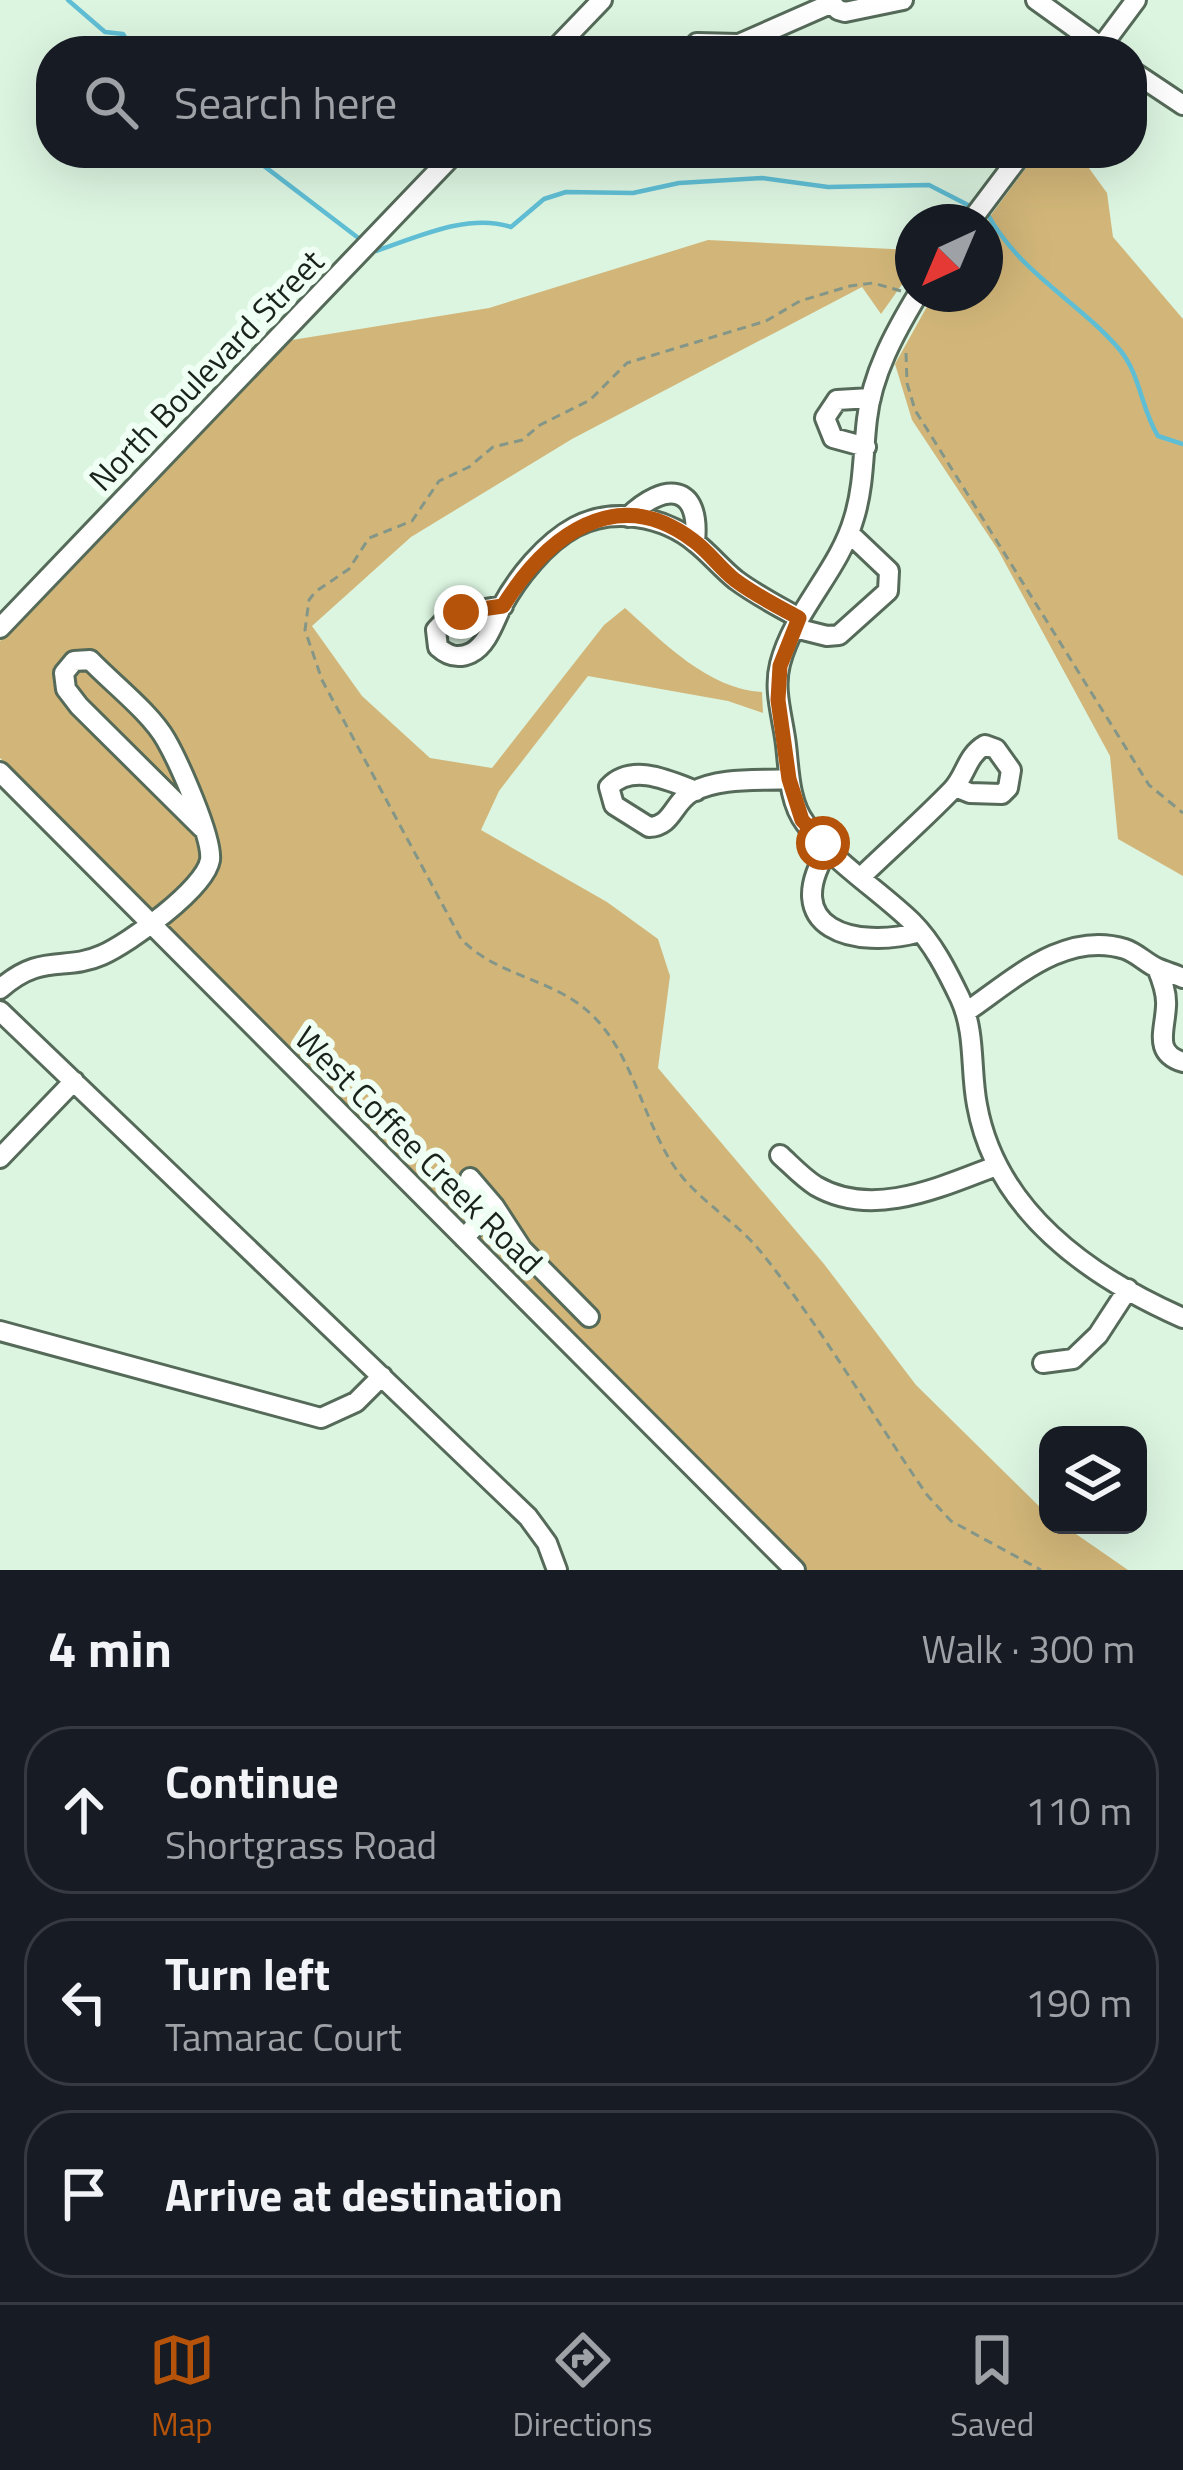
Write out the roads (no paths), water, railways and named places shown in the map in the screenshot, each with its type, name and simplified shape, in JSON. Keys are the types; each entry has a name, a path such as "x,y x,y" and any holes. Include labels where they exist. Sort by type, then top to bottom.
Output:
{"street":[{"path":"567,36 602,0"},
{"path":"756,36 830,2 845,12 893,0"},
{"path":"1036,0 1084,36"},
{"path":"1112,36 1136,0"},
{"path":"1147,81 1183,105"},
{"name":"North Boulevard Street","path":"0,628 441,168"},
{"path":"984,204 1011,168"},
{"path":"908,312 890,344 871,398 849,533 797,623 780,666 778,700 789,779 802,820 920,932 945,965 966,1012 977,1105 996,1166 1037,1223 1128,1289 1183,1318"},
{"path":"866,447 833,438 825,418 830,404 837,400 871,398"},
{"path":"628,517 657,493 674,493 694,506 698,519 695,542"},
{"path":"503,606 547,550 576,526 612,516 643,517 673,527 695,542 733,578 797,623 827,636 839,635 888,591 889,571 849,533"},
{"path":"0,989 14,976 43,963 100,957 152,924 201,879 209,865 210,848 165,737 90,660 74,662 64,673 66,689 202,829"},
{"name":"West Coffee Creek Road","path":"0,772 795,1570"},
{"path":"696,791 713,784 789,779"},
{"path":"861,878 955,787"},
{"path":"829,848 813,873 809,890 819,918 876,940 920,932"},
{"path":"966,1012 1040,960 1064,950 1096,945 1127,950 1183,978"},
{"path":"1157,968 1166,1005 1161,1043 1168,1057 1183,1062"},
{"path":"0,1010 528,1517 548,1543 557,1570"},
{"path":"0,1158 74,1081"},
{"path":"780,1155 814,1185 844,1198 862,1199 917,1195 996,1166"},
{"path":"470,1178 522,1249 589,1317"},
{"path":"464,1238 494,1206"},
{"path":"1042,1363 1073,1359 1098,1335 1128,1289"},
{"path":"0,1353 3,1331 321,1418 356,1402 382,1376"}],"waterway":[{"path":"68,0 105,32 124,36"},
{"path":"267,168 361,240"},
{"path":"370,247 376,251 460,225 511,227 544,199 566,192 633,193 679,183 762,178 828,187 929,185 966,204"},
{"path":"1003,237 1120,350 1158,436 1183,444"}]}
